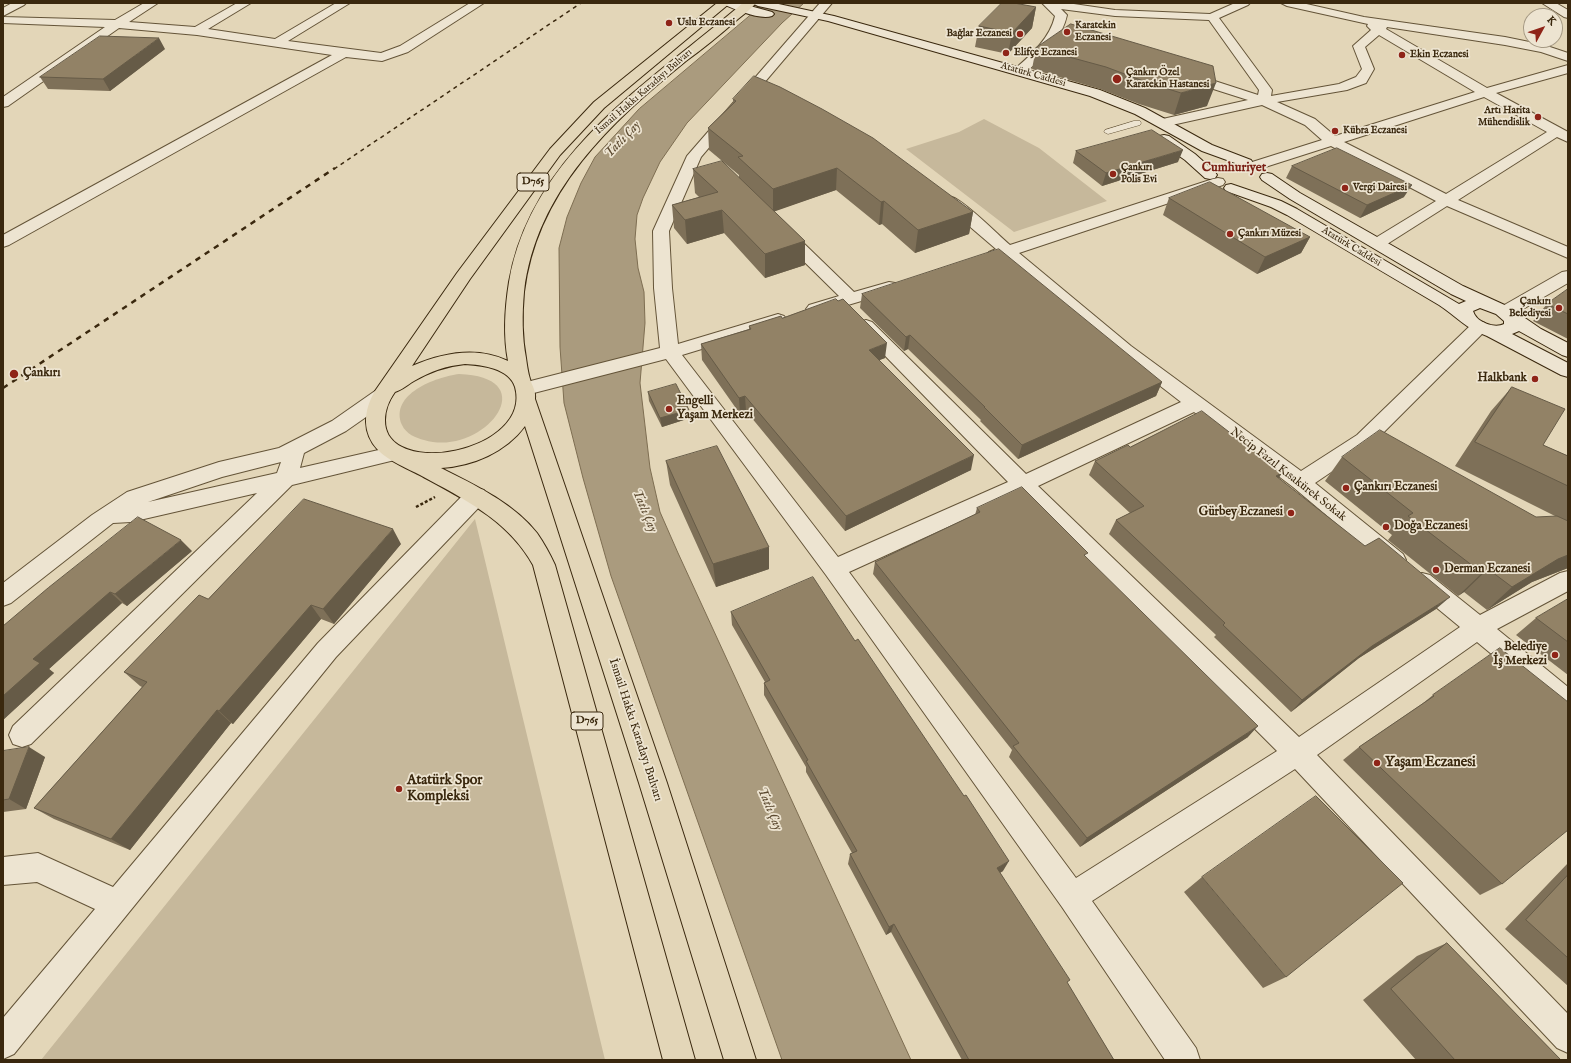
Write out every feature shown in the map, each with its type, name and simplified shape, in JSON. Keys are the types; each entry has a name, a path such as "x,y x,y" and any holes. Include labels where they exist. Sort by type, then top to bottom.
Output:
{"highway":[{"name":"D765","path":"382,396 463,277 555,152 599,105 724,3"},
{"name":"İsmail Hakkı Karadayı Bulvarı","path":"740,1060 653,783 548,470 515,350 514,300 520,268 528,242 541,211 584,146 602,127 747,6"},
{"path":"481,359 497,363 511,369 525,390 524,413 516,426 504,437 489,447 452,459 433,461 414,459 396,453 386,446 378,436 374,424 376,411 382,396 408,375 425,367 450,360 481,359"},
{"name":"D765","path":"396,453 476,496 495,508 523,533 544,565 679,1060"}],"street":[{"path":"3,13 20,3"},
{"path":"3,103 117,24 152,3"},
{"path":"197,31 245,3"},
{"path":"278,42 344,3"},
{"path":"3,20 117,24 197,31 382,57 404,49 478,3"},
{"path":"729,3 809,18"},
{"path":"758,3 809,18"},
{"path":"826,3 809,18 752,89 705,155 694,156 661,231 664,288 670,352 834,569 1072,897 1184,1060"},
{"path":"1161,3 1165,15"},
{"path":"1049,4 1115,13 1212,17 1244,3"},
{"path":"1287,3 1364,20 1382,26 1505,40 1544,49 1568,57"},
{"path":"1329,3 1364,20"},
{"path":"1548,3 1568,15"},
{"path":"1020,70 1036,57 1061,22 1061,15 1049,4"},
{"path":"1212,17 1266,90 1263,101"},
{"name":"Atatürk Caddesi","path":"809,18 1020,70 1115,100 1140,111 1207,148 1250,165 1265,173 1267,177 1295,196 1457,290 1504,312 1535,333 1568,351"},
{"name":"Atatürk Caddesi","path":"809,18 1093,102 1137,123 1178,149 1220,182 1276,204 1292,212 1447,303 1479,325 1568,371"},
{"path":"1163,123 1263,101 1342,87 1361,80 1368,69 1359,46 1382,26"},
{"path":"1382,26 1486,93 1564,135"},
{"path":"1052,35 1067,39"},
{"path":"3,228 338,52"},
{"path":"3,242 338,52"},
{"path":"1220,182 1210,167 1218,162 1232,161 1250,165 1332,142 1522,81 1568,69"},
{"path":"1173,71 1263,101 1310,122 1332,142 1448,201 1568,253"},
{"path":"752,89 767,94"},
{"path":"1378,243 1564,135"},
{"path":"977,260 1220,182 1246,190 1259,188 1267,184 1267,177"},
{"name":"Necip Fazıl Kısakürek Sokak","path":"938,194 962,211 1007,251 1125,350 1300,482 1568,702"},
{"path":"775,225 1023,484 1297,753 1568,1037"},
{"path":"1504,312 1560,289 1568,276"},
{"path":"525,390 670,352 903,282"},
{"path":"1480,304 1504,312 1513,320 1513,328 1506,332 1479,325 1463,313 1463,308 1466,305 1480,304"},
{"path":"1300,482 1364,440 1479,325"},
{"path":"3,596 105,517 135,498 219,470 285,454 339,426 382,396"},
{"path":"834,569 1023,484 1195,403"},
{"path":"1364,440 1385,451"},
{"path":"22,735 286,478 296,449"},
{"path":"105,517 131,514 396,453"},
{"path":"3,1043 327,650 476,496"},
{"path":"1072,897 1297,753 1478,628 1568,580"},
{"path":"3,871 38,867 117,904"}],"lane":[{"path":"1108,132 1137,123"}],"shaded area":[{"path":"984,119 1039,148 1107,201 1014,232 906,149 959,132"},
{"path":"459,374 485,378 499,388 502,401 497,415 484,428 467,438 446,442 424,440 406,431 402,425 400,414 402,404 408,396 427,383"},
{"name":"Atatürk Spor Kompleksi","path":"475,519 605,1060 41,1060"}],"water":[{"name":"Tatlı Çay","path":"765,3 804,3 782,23 687,123 660,162 643,198 637,215 635,239 638,268 644,292 645,323 640,383 650,468 660,512 678,553 911,1060 782,1060 611,576 583,478 564,403 560,347 559,248 567,217 581,183 595,157 639,109"}],"building":[{"path":"1002,3 1014,3 1036,7 1012,33 979,26"},
{"path":"1071,24 1213,66 1216,83 1181,93 1106,67 1036,48"},
{"path":"100,36 159,38 103,79 40,77"},
{"path":"754,76 780,87 873,138 973,212 918,230 884,201 881,202 837,168 773,189 738,157 743,156 708,128 736,101 733,99"},
{"path":"1152,130 1183,150 1106,173 1076,151"},
{"path":"1337,148 1412,185 1367,205 1292,166"},
{"path":"722,161 805,241 765,254 722,210 685,220 672,205 718,192 693,169"},
{"path":"1210,182 1310,237 1265,257 1169,198"},
{"path":"999,249 1162,382 1022,445 910,335 906,337 862,294"},
{"path":"1568,289 1568,314 1547,304"},
{"path":"836,299 838,301 843,299 887,343 869,350 974,455 846,516 745,396 739,398 701,344 751,329 749,326 781,316 782,318"},
{"name":"Engelli Yaşam Merkezi","path":"676,384 689,410 660,418 648,392"},
{"path":"1512,387 1565,409 1543,445 1568,456 1568,486 1475,442"},
{"path":"1202,411 1282,473 1276,476 1365,546 1379,538 1450,597 1372,646 1302,700 1223,625 1225,623 1116,520 1144,506 1095,461 1128,445 1130,447"},
{"path":"1380,430 1536,517 1557,516 1568,521 1568,555 1558,559 1512,587 1488,569 1482,573 1408,516 1413,513 1342,457"},
{"path":"717,446 769,547 713,564 666,461"},
{"path":"1022,487 1088,553 1084,555 1258,726 1087,838 1013,746 1019,743 875,562 980,512 977,508"},
{"path":"304,499 393,529 323,609 311,605 219,711 217,710 111,839 34,808 147,682 124,672 199,595 208,599"},
{"path":"138,517 181,540 115,594 110,592 33,659 40,663 3,696 3,626 48,588"},
{"path":"813,577 855,641 858,639 964,796 966,795 1009,861 997,868 1070,980 1067,982 1114,1060 969,1060 894,924 889,927 850,854 857,851 806,761 808,760 764,683 770,680 731,612"},
{"path":"1568,599 1568,642 1536,618"},
{"path":"1500,648 1568,702 1568,830 1502,884 1359,747 1434,696 1433,695"},
{"path":"29,747 9,799 3,800 3,751"},
{"path":"1316,796 1403,883 1286,977 1202,877"},
{"path":"1568,875 1568,958 1526,920"},
{"path":"1447,943 1561,1060 1455,1060 1391,989"}],"railway":[{"path":"334,169 581,3"},
{"path":"3,388 335,168"}],"place":[{"name":"Uslu Eczanesi","path":"669,23"},
{"name":"Karatekin Eczanesi","path":"1067,32"},
{"name":"Bağlar Eczanesi","path":"1020,34"},
{"name":"Elifçe Eczanesi","path":"1006,53"},
{"name":"Ekin Eczanesi","path":"1402,55"},
{"name":"Çankırı Özel Karatekin Hastanesi","path":"1117,79"},
{"name":"Artı Harita Mühendislik","path":"1538,117"},
{"name":"Kübra Eczanesi","path":"1335,131"},
{"name":"Çankırı Polis Evi","path":"1113,174"},
{"name":"Vergi Dairesi","path":"1345,188"},
{"name":"Çankırı Müzesi","path":"1230,234"},
{"name":"Çankırı Belediyesi","path":"1559,308"},
{"name":"Çankırı","path":"14,374"},
{"name":"Halkbank","path":"1535,379"},
{"name":"Engelli Yaşam Merkezi","path":"669,409"},
{"name":"Çankırı Eczanesi","path":"1346,488"},
{"name":"Gürbey Eczanesi","path":"1291,513"},
{"name":"Doğa Eczanesi","path":"1386,527"},
{"name":"Derman Eczanesi","path":"1436,570"},
{"name":"Belediye İş Merkezi","path":"1555,655"},
{"name":"Yaşam Eczanesi","path":"1377,763"},
{"name":"Atatürk Spor Kompleksi","path":"399,789"}],"district":[{"name":"Cumhuriyet","path":"1234,168"}]}
